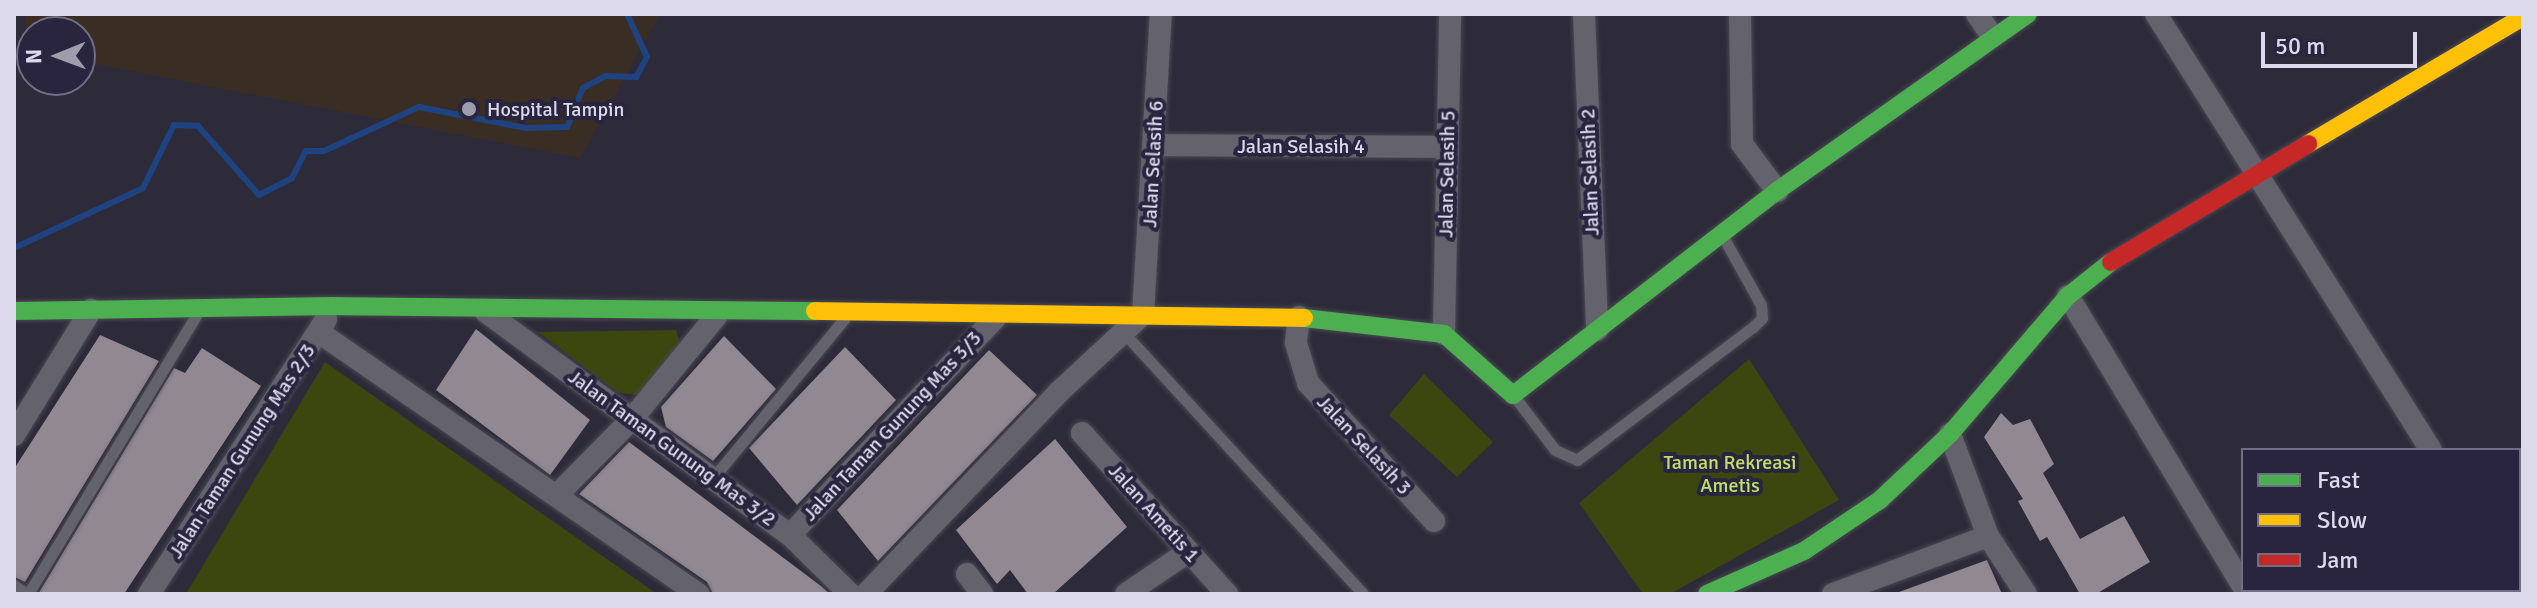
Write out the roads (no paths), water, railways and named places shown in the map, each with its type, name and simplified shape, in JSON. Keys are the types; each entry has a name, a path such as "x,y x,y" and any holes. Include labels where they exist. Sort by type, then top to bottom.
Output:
{"street":[{"name":"Jalan Selasih 6","path":"1143,314 1161,14"},
{"name":"Jalan Selasih 5","path":"1444,334 1450,14"},
{"name":"Jalan Selasih 2","path":"1584,14 1597,330"},
{"path":"1740,14 1742,144 1777,191"},
{"path":"1977,14 1992,36"},
{"path":"14,311 333,306 486,312 717,315 995,318 1143,314 1299,317 1444,334 1513,395 1777,191 1992,36 2028,14"},
{"path":"2156,14 2430,448"},
{"path":"1707,594 1804,551 1880,500 1950,434 2068,296 2125,251 2260,176 2523,17"},
{"name":"Jalan Selasih 4","path":"1155,145 1447,147"},
{"path":"2068,296 2241,583"},
{"name":"Jalan Taman Gunung Mas 2/3","path":"149,594 320,333 333,306"},
{"path":"14,435 91,310"},
{"name":"Jalan Taman Gunung Mas 3/2","path":"486,312 790,535 850,594"},
{"path":"866,594 1060,391 1125,334 1143,314"},
{"path":"558,494 632,419 717,315"},
{"name":"Jalan Selasih 3","path":"1299,317 1296,343 1308,383 1434,521"},
{"name":"Jalan Taman Gunung Mas 3/3","path":"790,535 995,318"},
{"path":"320,333 699,594"},
{"name":"Jalan Ametis 1","path":"1082,433 1227,594"},
{"path":"1950,434 1988,536 2026,594"},
{"path":"1833,594 1988,536"},
{"path":"1126,594 1188,552"},
{"path":"967,574 982,594"}],"lane":[{"path":"1513,395 1555,450 1577,460 1753,327 1762,318 1761,305 1722,234"},
{"path":"14,585 27,594 200,309"},
{"path":"713,478 846,316"},
{"path":"1125,334 1363,594"}],"waterway":[{"path":"14,248 143,188 174,125 198,126 259,195 292,178 306,151 324,151 419,107 526,128 567,127 583,88 606,76 636,77 647,57 627,14"}],"place":[{"name":"Hospital Tampin","path":"469,109"}],"park label":[{"name":"Taman Rekreasi Ametis","path":"1730,474"}]}
